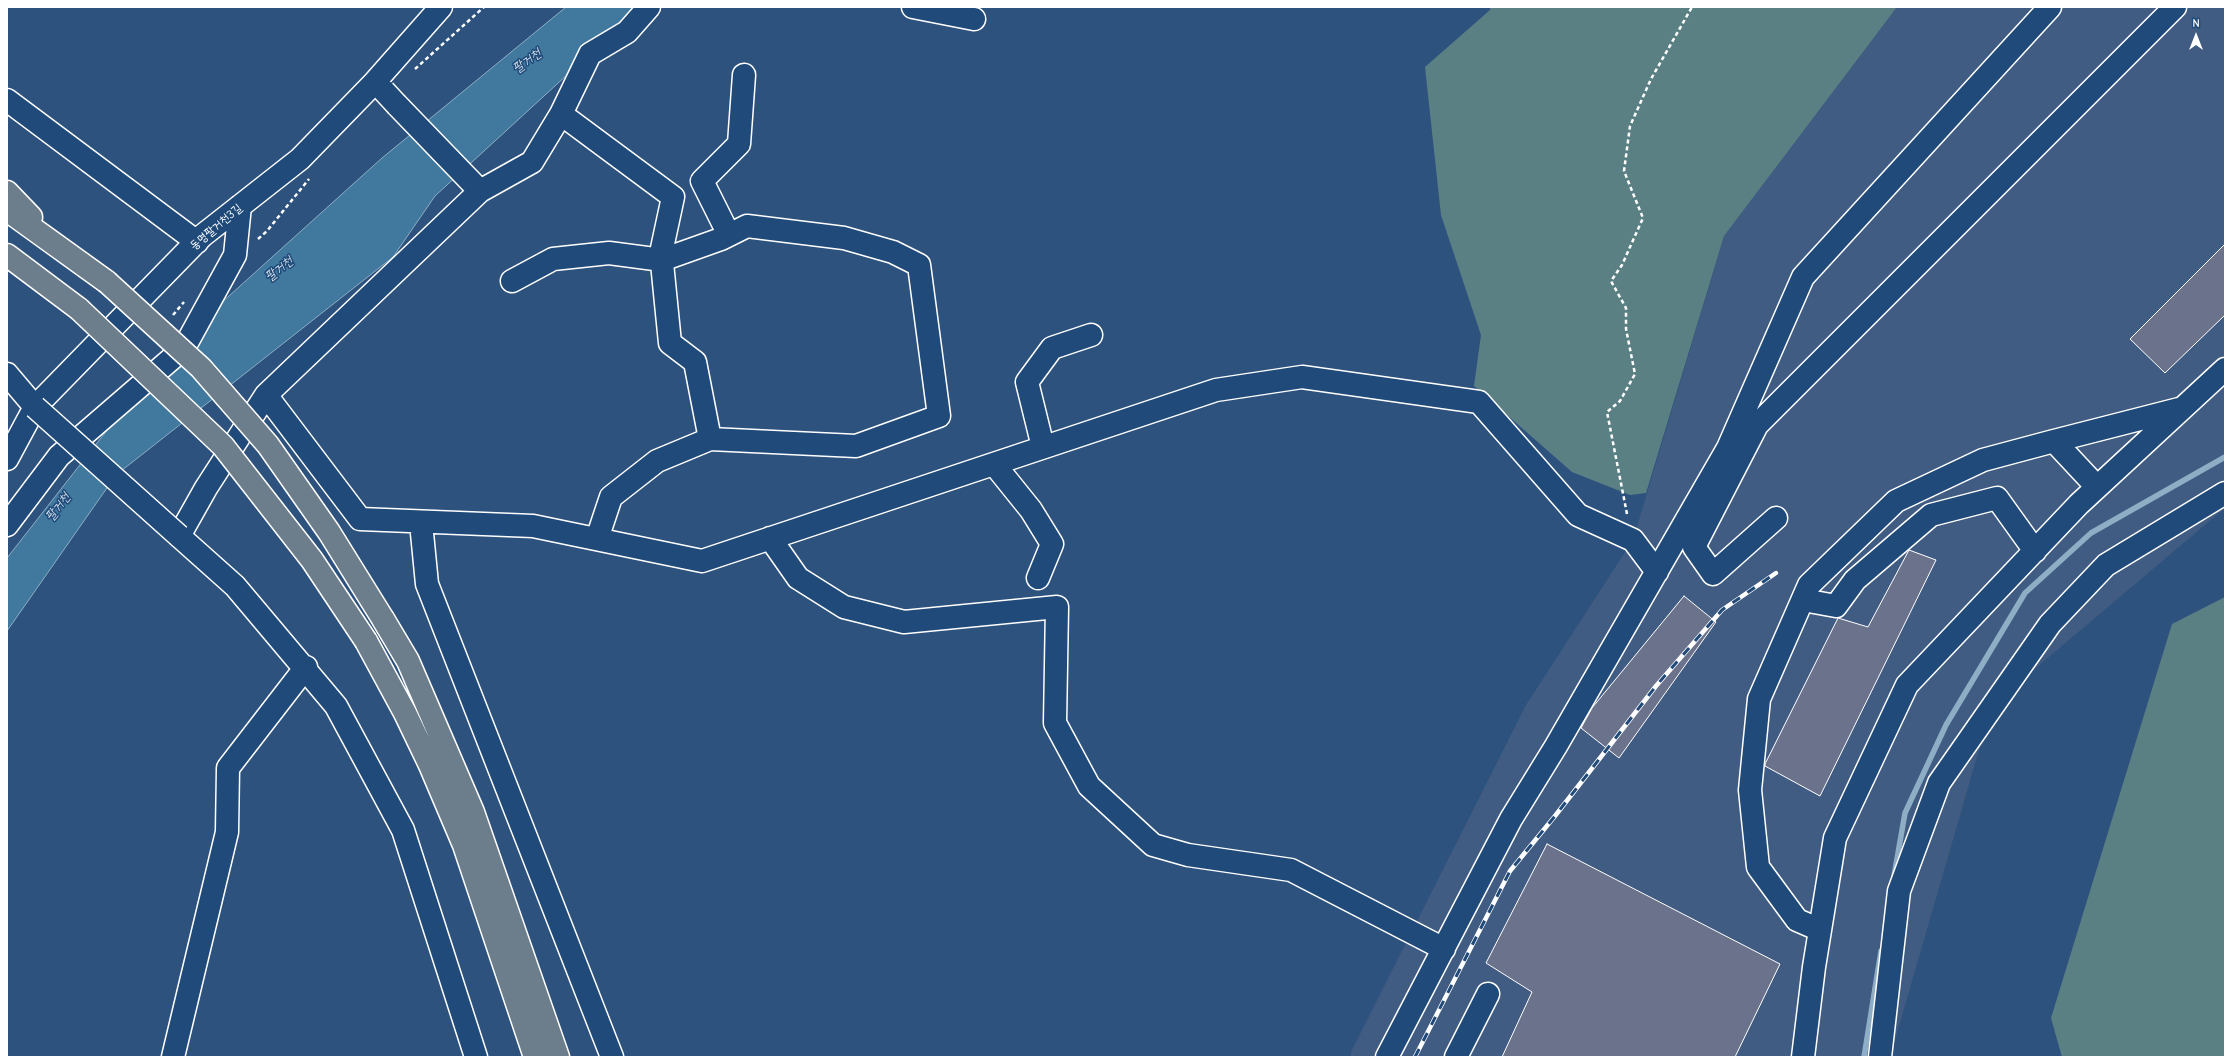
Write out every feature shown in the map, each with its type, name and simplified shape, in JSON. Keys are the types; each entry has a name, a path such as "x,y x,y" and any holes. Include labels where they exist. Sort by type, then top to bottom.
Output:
{"highway":[{"path":"7,192 57,245"},
{"path":"7,210 107,282 202,368 268,445 329,532 408,661 473,812 558,1057"},
{"path":"12,259 79,309 223,446 308,554 340,600 366,641 405,712 430,765 464,845 535,1057"}],"street":[{"name":"동명팔거천3길","path":"7,459 34,407 197,242 240,206 385,94 392,64 441,7"},
{"path":"179,536 206,488 266,395 480,191 532,162 560,114 590,54 627,32 648,7"},
{"path":"913,7 974,18"},
{"path":"1387,1057 1512,818 1556,746 1728,448 1803,277 2050,7"},
{"path":"1776,518 1713,574 1694,547 1757,426 2176,7"},
{"path":"729,235 702,181 738,144 744,75"},
{"path":"385,94 480,191"},
{"path":"7,100 197,242"},
{"path":"560,114 673,197 661,253 670,343 695,362 710,439"},
{"path":"7,525 59,456 184,348 235,255 240,206"},
{"path":"512,281 553,259 609,253 662,260 729,235 748,226 844,238 893,252 919,265 939,416 856,446 710,439 657,461 611,497 597,539"},
{"path":"1043,447 1027,382 1052,348 1091,335"},
{"path":"1803,1057 1820,930 1835,838 1907,685 2098,487 2225,369"},
{"path":"7,374 34,407 235,586 306,667 336,706 402,830 476,1057"},
{"path":"266,395 360,519 421,523 533,526 702,561 1216,390 1302,377 1479,402 1578,515 1633,540 1657,572"},
{"path":"1820,930 1797,920 1758,867 1750,790 1759,699 1810,585 1896,501 1983,460 2182,408"},
{"path":"2054,441 2098,487"},
{"path":"994,464 1031,510 1052,544 1038,578"},
{"path":"1880,1057 1900,891 1939,783 2050,624 2106,565 2225,493"},
{"path":"1803,600 1836,606 1855,580 1930,515 1997,498 2035,551"},
{"path":"421,523 427,584 612,1057"},
{"path":"770,538 798,578 844,608 904,622 1057,608 1055,723 1089,786 1153,845 1188,855 1291,870 1444,948"},
{"path":"173,1057 227,832 228,768 306,667"},
{"path":"1456,1057 1488,994"}],"path":[{"path":"1633,540 1607,412 1620,401 1635,374 1626,329 1626,308 1611,281 1622,265 1643,218 1624,171 1630,126 1652,79 1692,7"}],"shaded area":[{"path":"1897,7 2225,7 2225,508 1992,705 1890,1057 1351,1057 1351,1052 1526,705 1633,540 1724,236"}],"green space":[{"path":"1490,7 1897,7 1724,236 1646,493 1630,495 1572,472 1474,386 1481,335 1441,215 1425,67 1490,10"},
{"path":"2225,597 2225,1057 2062,1057 2051,1018 2172,624"}],"water":[{"name":"팔거천","path":"566,7 641,7 435,196 393,257 116,475 7,631 7,558 108,429 184,348 209,314 382,158"}],"building":[{"path":"2225,244 2225,315 2165,373 2130,339"},
{"path":"1909,550 1936,560 1820,796 1765,766 1765,764 1838,618 1868,627"},
{"path":"1684,596 1716,622 1619,758 1581,728 1592,708"},
{"path":"1547,844 1780,964 1735,1057 1502,1057 1532,992 1486,963"}],"waterway":[{"path":"1894,876 1905,813 1946,725 2025,593 2091,533 2225,457"},
{"path":"1864,1057 1881,951"}],"railway":[{"path":"1415,1057 1510,871 1555,816 1656,686 1722,610 1776,573"}]}
